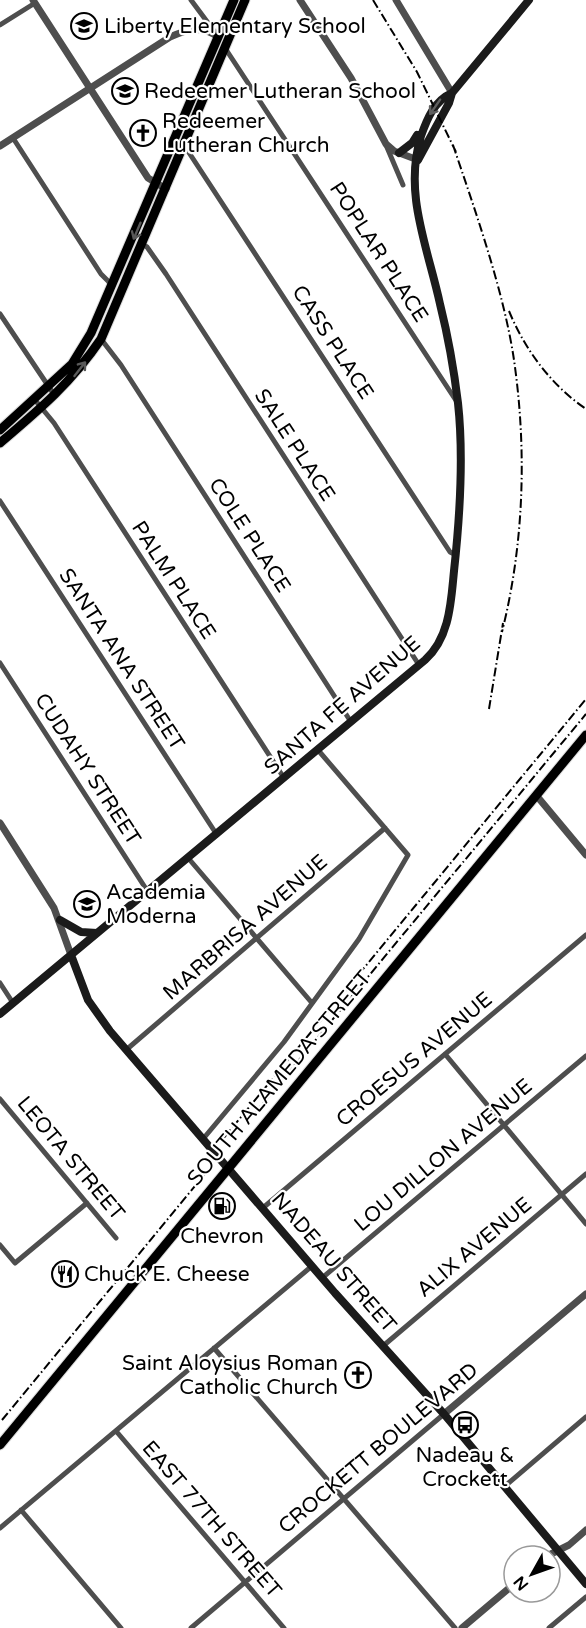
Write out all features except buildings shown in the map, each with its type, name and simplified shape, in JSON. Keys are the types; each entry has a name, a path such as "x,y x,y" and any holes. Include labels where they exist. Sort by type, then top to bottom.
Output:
{"main road":[{"path":"0,443 38,404 79,372 101,339 142,244 161,186 234,0"},
{"path":"52,392 78,355 161,186 184,145 245,0"},
{"name":"SANTA FE AVENUE","path":"418,160 424,153 438,120 449,104 452,93 529,0"},
{"name":"SANTA FE AVENUE","path":"0,1014 189,859 431,655 446,625 459,537 458,404 440,304 415,206 414,183 418,160 416,150 423,126 442,97 452,93"},
{"path":"399,153 412,143 423,126"},
{"path":"0,430 38,404"},
{"name":"SOUTH ALAMEDA STREET","path":"0,1445 586,735"},
{"path":"60,920 81,932 98,933"},
{"name":"NADEAU STREET","path":"70,955 88,1000 126,1050 322,1278 444,1414 553,1544"},
{"name":"NADEAU STREET","path":"562,1555 586,1584"}],"street":[{"name":"POPLAR PLACE","path":"191,0 226,48 458,404"},
{"path":"300,0 351,78 386,144 403,184"},
{"path":"396,0 452,93"},
{"path":"0,26 34,2 148,178 161,186"},
{"path":"0,146 182,32 197,29 211,32 218,37"},
{"path":"13,138 101,274 113,286"},
{"path":"386,144 399,153 418,160"},
{"name":"CASS PLACE","path":"184,145 413,497 450,552 456,555"},
{"name":"SALE PLACE","path":"142,244 166,274 419,665"},
{"path":"0,314 52,392"},
{"name":"COLE PLACE","path":"101,339 121,365 351,722"},
{"name":"PALM PLACE","path":"38,404 284,778"},
{"name":"SANTA ANA STREET","path":"0,501 217,835"},
{"name":"CUDAHY STREET","path":"0,663 148,892"},
{"path":"318,750 385,828"},
{"path":"536,795 586,855"},
{"path":"0,824 60,920 70,955"},
{"name":"SOUTH ALAMEDA STREET","path":"203,1139 284,1042 359,939 408,855 385,828"},
{"name":"MARBRISA AVENUE","path":"126,1050 385,828"},
{"path":"189,859 312,1003"},
{"name":"CROESUS AVENUE","path":"264,1208 586,936"},
{"path":"0,983 13,1003"},
{"path":"444,1054 586,1224"},
{"name":"LOU DILLON AVENUE","path":"322,1278 586,1056"},
{"name":"LEOTA STREET","path":"0,1099 116,1238"},
{"name":"ALIX AVENUE","path":"383,1346 586,1174"},
{"path":"0,1245 15,1263 87,1203"},
{"path":"0,1528 312,1266"},
{"name":"CROCKETT BOULEVARD","path":"191,1628 586,1294"},
{"path":"214,1348 455,1628"},
{"path":"505,1486 586,1417"},
{"name":"EAST 77TH STREET","path":"116,1431 284,1628"},
{"path":"21,1510 121,1628"},
{"path":"562,1548 586,1530"},
{"path":"462,1628 502,1594"},
{"path":"549,1628 586,1597"}],"railway":[{"path":"373,0 417,72 456,152"},
{"path":"453,145 488,251 503,307 514,360 518,394 522,462 519,531 502,632"},
{"path":"509,311 540,366 561,389 586,409"},
{"path":"489,709 503,623"},
{"path":"222,1140 586,699"},
{"path":"255,1113 586,714"},
{"path":"2,1420 209,1169"}],"place":[{"name":"Liberty Elementary School","path":"84,26"},
{"name":"Redeemer Lutheran School","path":"125,91"},
{"name":"Redeemer Lutheran Church","path":"143,133"},
{"name":"Academia Moderna","path":"87,904"},
{"name":"Chevron","path":"222,1206"},
{"name":"Chuck E. Cheese","path":"65,1274"},
{"name":"Saint Aloysius Roman Catholic Church","path":"358,1375"},
{"name":"Nadeau & Crockett","path":"465,1425"}]}
